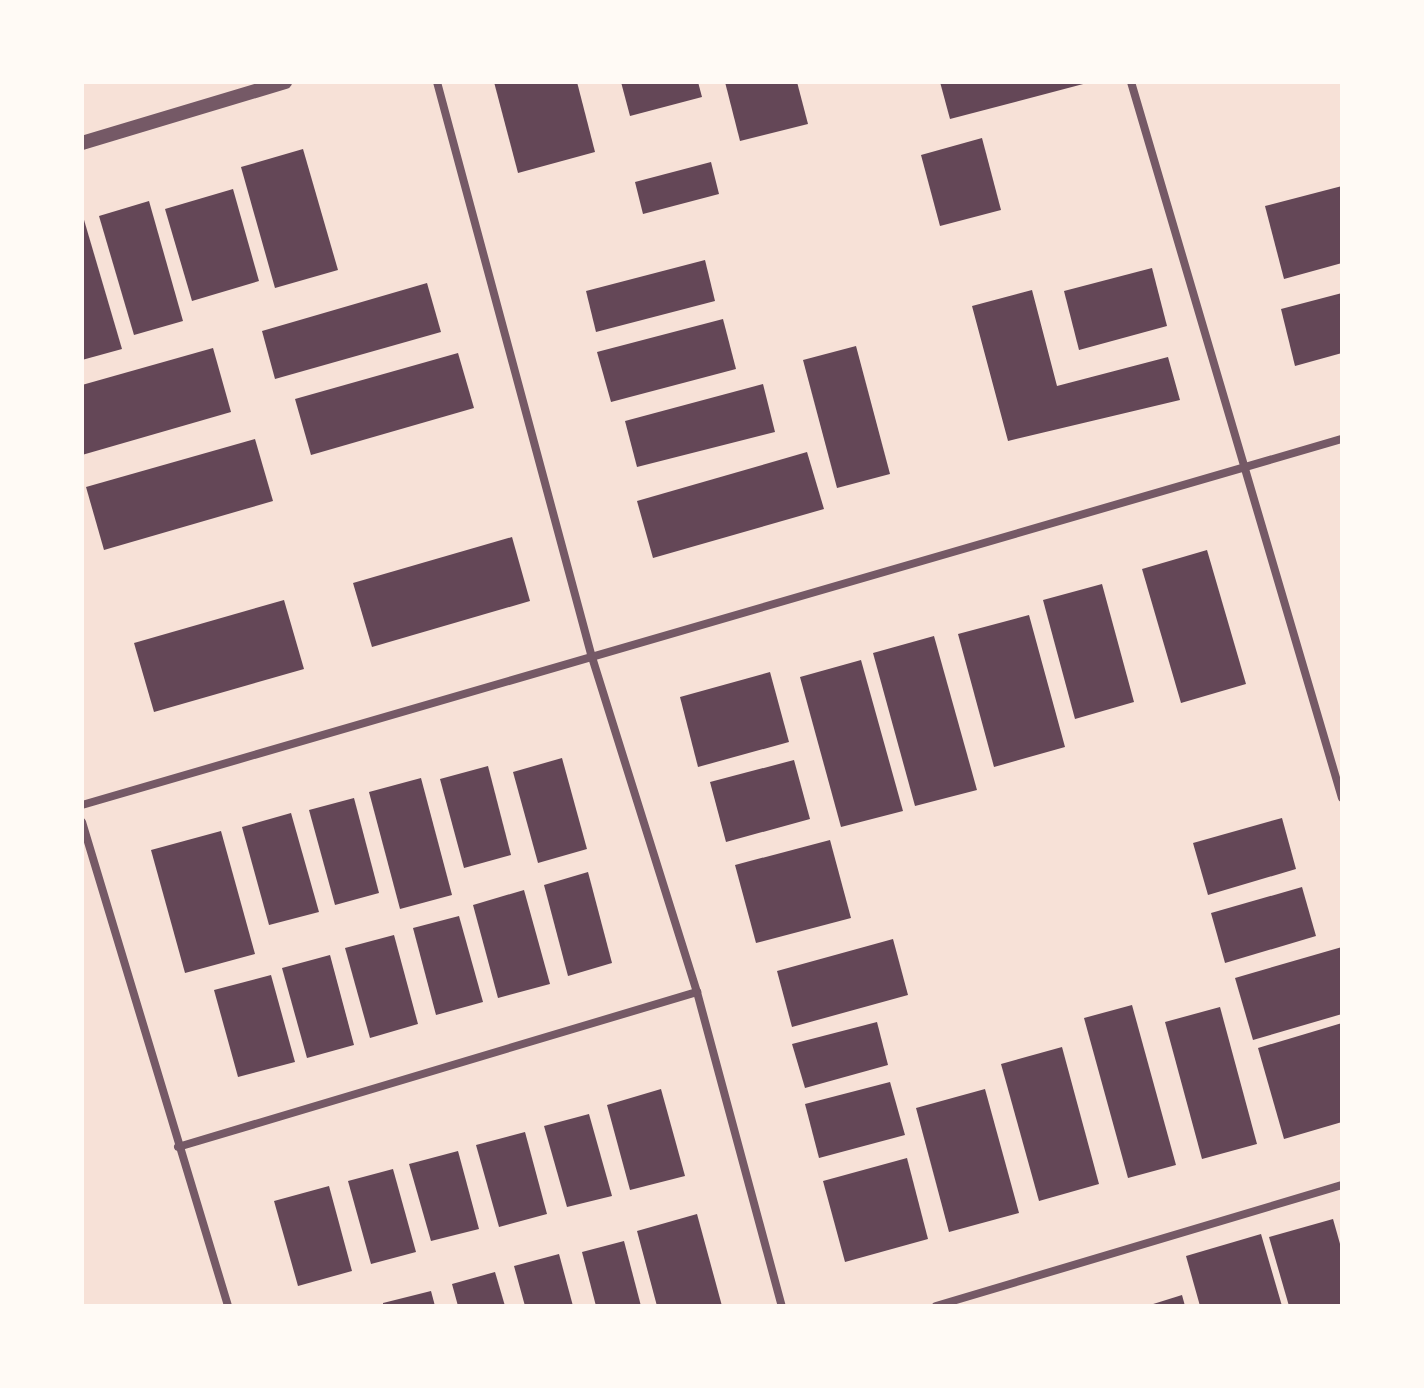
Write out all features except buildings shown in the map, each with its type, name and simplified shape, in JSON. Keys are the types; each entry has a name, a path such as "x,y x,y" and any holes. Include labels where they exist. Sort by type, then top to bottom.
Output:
{"street":[{"path":"82,143 285,82"},
{"path":"437,82 591,654 697,992 782,1306"},
{"path":"1131,82 1342,798"},
{"path":"82,805 591,654 1342,439"},
{"path":"82,822 228,1306"},
{"path":"178,1147 697,992"},
{"path":"936,1306 1342,1185"}]}
